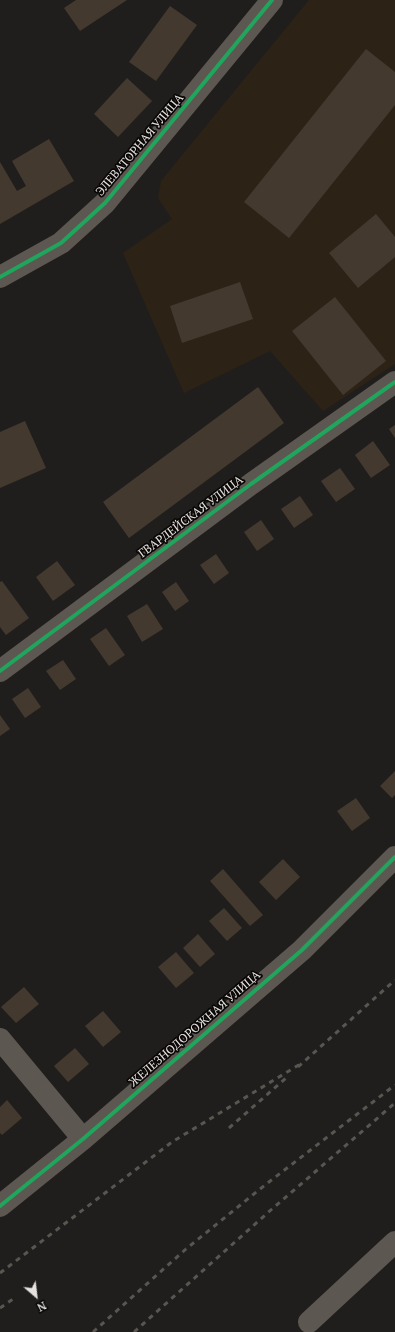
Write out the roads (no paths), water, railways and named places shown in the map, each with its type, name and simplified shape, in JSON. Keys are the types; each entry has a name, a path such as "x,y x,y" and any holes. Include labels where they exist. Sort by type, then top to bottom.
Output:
{"street":[{"name":"ЭЛЕВАТОРНАЯ УЛИЦА","path":"0,276 61,242 105,203 262,4"},
{"name":"ГВАРДЕЙСКАЯ УЛИЦА","path":"0,670 251,484 395,382"},
{"name":"ЖЕЛЕЗНОДОРОЖНАЯ УЛИЦА","path":"0,1206 83,1139 302,950 395,857"},
{"path":"0,1039 83,1139"},
{"path":"309,1322 395,1242"}],"railway":[{"path":"298,1067 395,980"},
{"path":"0,1273 172,1142 302,1063"},
{"path":"229,1128 286,1078"},
{"path":"93,1332 186,1249 265,1185 395,1085"},
{"path":"134,1332 272,1209 395,1103"},
{"path":"0,1308 16,1297"}]}
